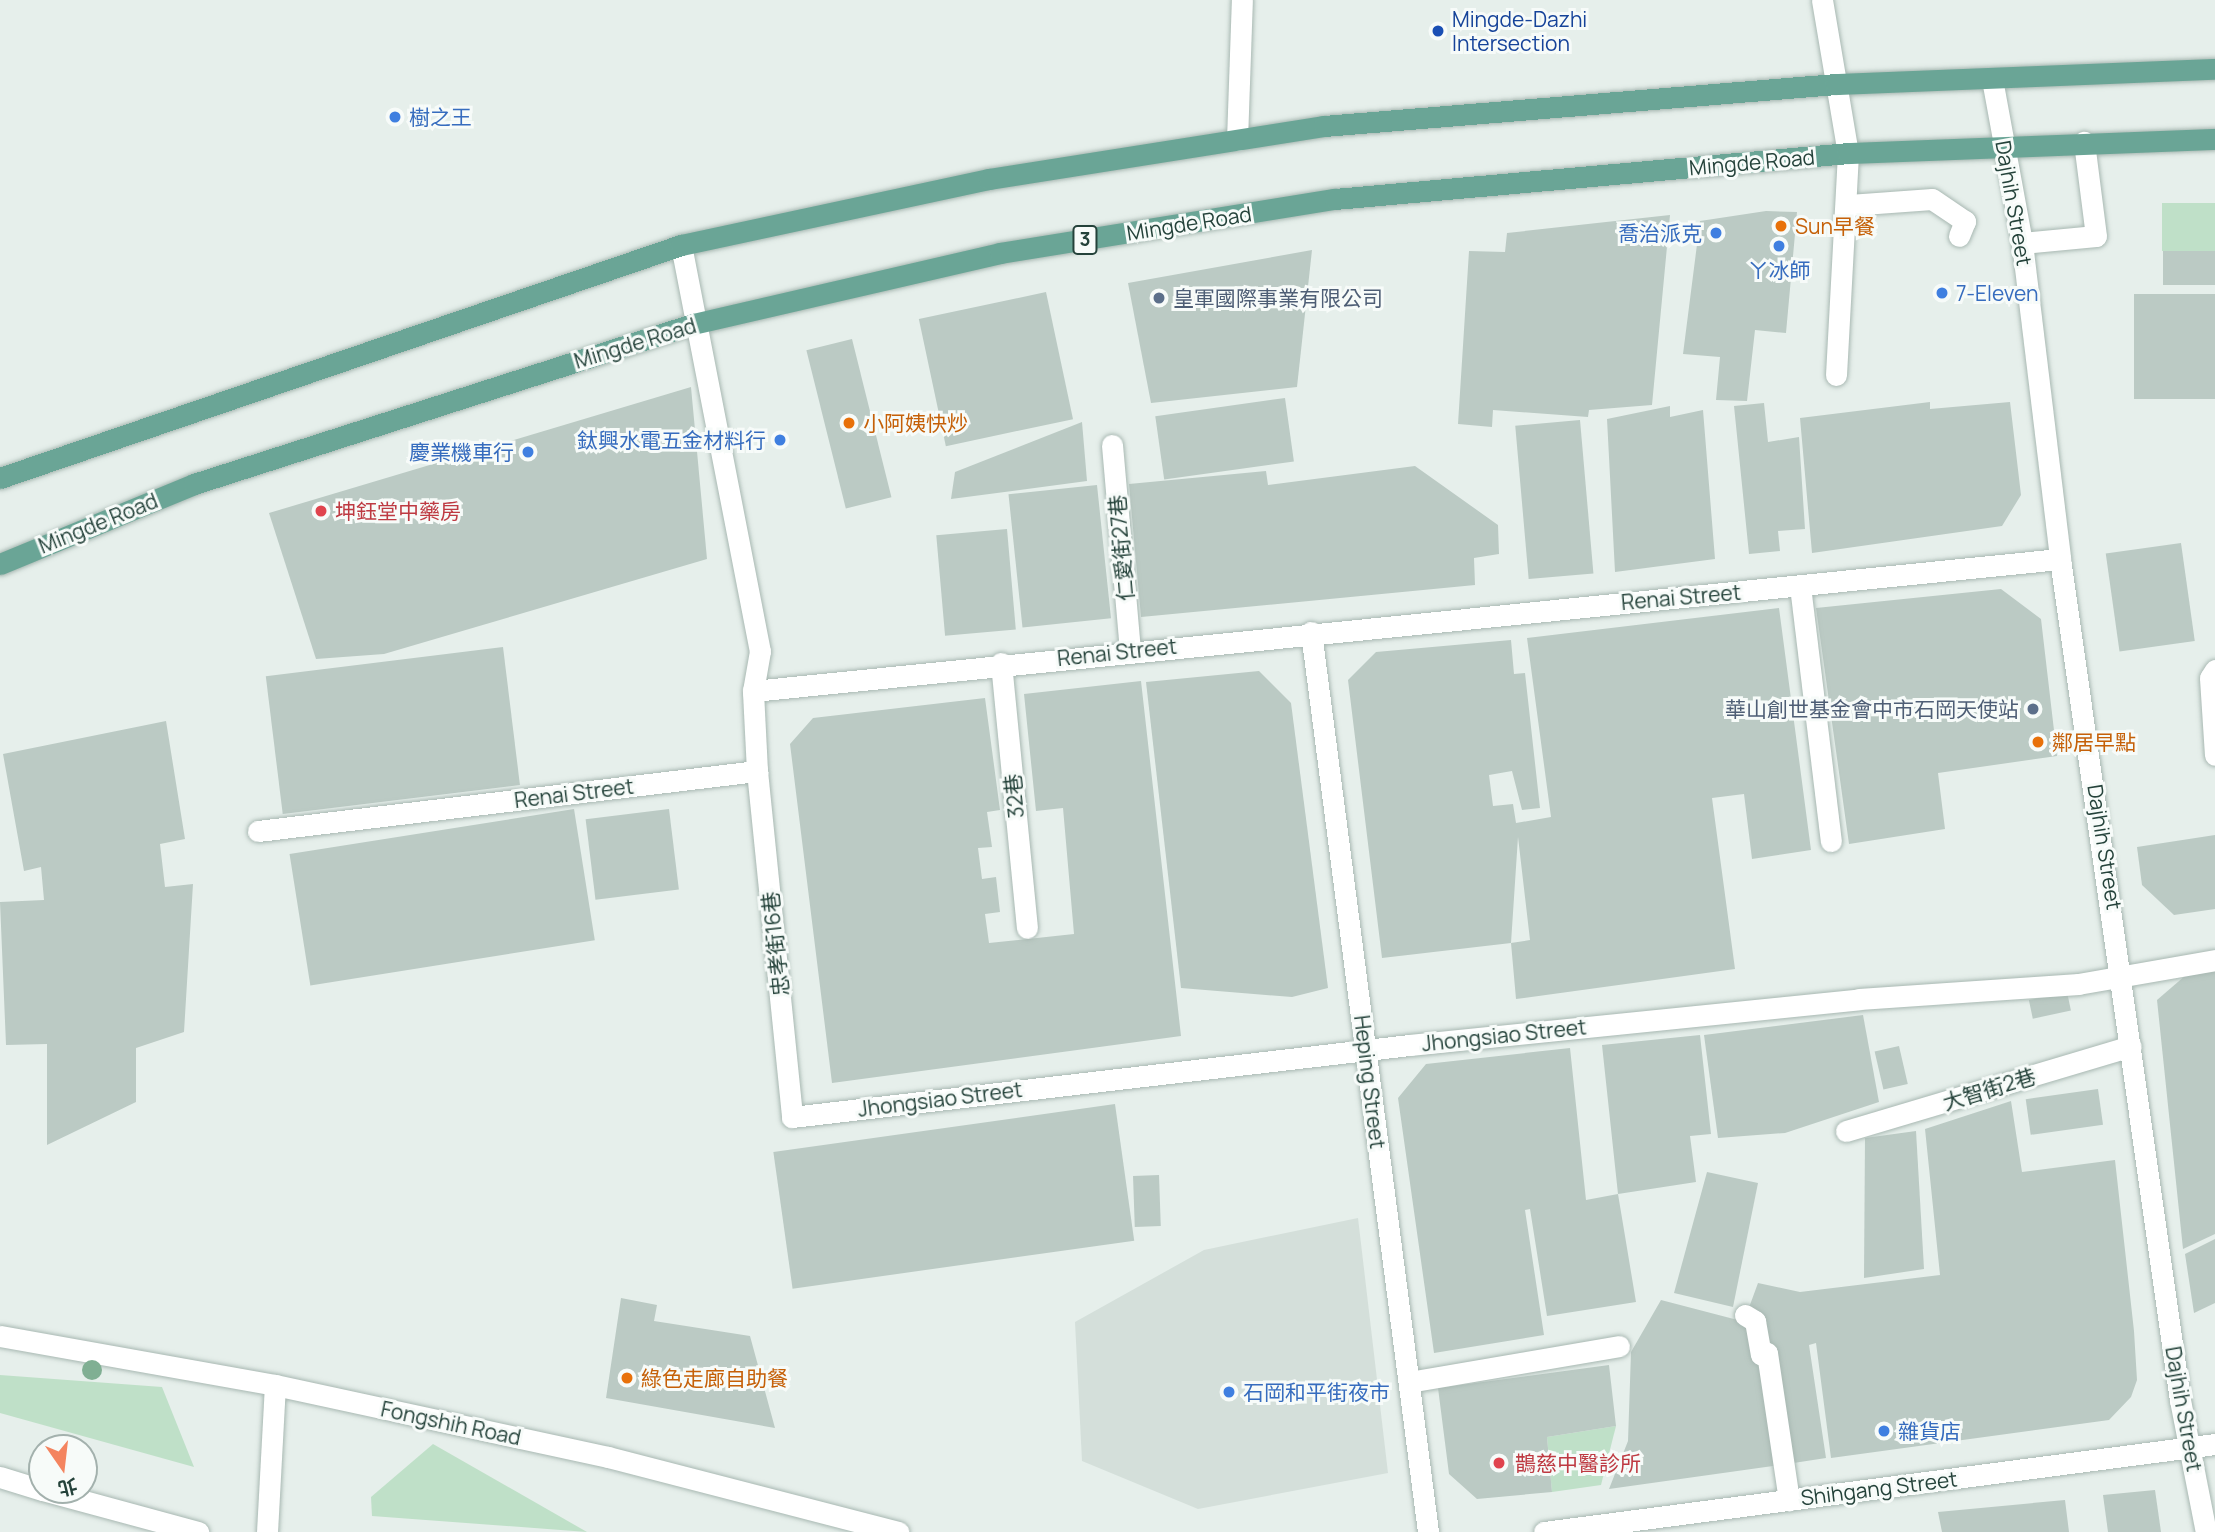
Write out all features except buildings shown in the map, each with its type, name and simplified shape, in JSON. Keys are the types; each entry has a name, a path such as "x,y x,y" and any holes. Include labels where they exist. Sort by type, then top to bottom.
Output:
{"main road":[{"path":"0,478 681,245 989,179 1324,126 1836,84 2215,69"},
{"name":"Mingde Road","path":"0,564 194,484 693,324 1000,253 1335,199 1848,153 2215,139"}],"street":[{"path":"1237,140 1242,0"},
{"path":"1822,0 1848,153 1849,205 1836,375"},
{"name":"Dajhih Street","path":"1992,79 2022,243 2060,559 2188,1447 2206,1532"},
{"path":"2022,243 2096,236 2084,142"},
{"path":"1849,205 1931,200 1965,221 1959,236"},
{"path":"681,245 693,324 761,651 753,691 757,771"},
{"name":"仁愛街27巷","path":"1112,445 1130,650"},
{"name":"Renai Street","path":"753,691 1001,663 2060,559"},
{"path":"1800,586 1831,841"},
{"name":"Heping Street","path":"1311,632 1428,1532"},
{"name":"32巷","path":"1001,663 1027,928"},
{"path":"2215,670 2210,678 2215,755"},
{"name":"Renai Street","path":"258,831 757,771"},
{"name":"忠孝街16巷","path":"757,771 792,1117"},
{"name":"Jhongsiao Street","path":"792,1117 1366,1050 2120,976 2215,960"},
{"name":"大智街2巷","path":"1846,1131 2131,1046"},
{"path":"1745,1315 1755,1321 1761,1354 1767,1353 1789,1500"},
{"name":"Fongshih Road","path":"0,1336 275,1385 608,1457 898,1532"},
{"path":"1409,1382 1619,1346"},
{"path":"267,1532 275,1385"},
{"name":"Shihgang Street","path":"1544,1532 2215,1444"},
{"path":"0,1477 28,1485"},
{"path":"95,1504 198,1532"}],"shaded area":[{"name":"石岡和平街夜市","path":"1358,1218 1388,1473 1198,1509 1082,1461 1075,1322 1204,1250"}],"green space":[{"path":"2162,203 2215,203 2215,251 2162,251"},
{"path":"0,1375 162,1387 194,1467 98,1440 98,1434 75,1434 0,1413"},
{"path":"1616,1426 1601,1485 1552,1492 1547,1437"},
{"path":"433,1444 587,1532 372,1516 371,1497"}],"place":[{"name":"Mingde-Dazhi Intersection","path":"1438,31"},
{"name":"樹之王","path":"395,117"},
{"name":"Sun早餐","path":"1781,226"},
{"name":"喬治派克","path":"1716,233"},
{"name":"ㄚ冰師","path":"1779,246"},
{"name":"7-Eleven","path":"1942,293"},
{"name":"皇軍國際事業有限公司","path":"1159,298"},
{"name":"小阿姨快炒","path":"849,423"},
{"name":"鈦興水電五金材料行","path":"780,440"},
{"name":"慶業機車行","path":"528,452"},
{"name":"坤鈺堂中藥房","path":"321,511"},
{"name":"華山創世基金會中市石岡天使站","path":"2033,709"},
{"name":"鄰居早點","path":"2038,742"},
{"name":"綠色走廊自助餐","path":"627,1378"},
{"name":"石岡和平街夜市","path":"1229,1392"},
{"name":"雜貨店","path":"1884,1431"},
{"name":"鵲慈中醫診所","path":"1499,1463"}]}
